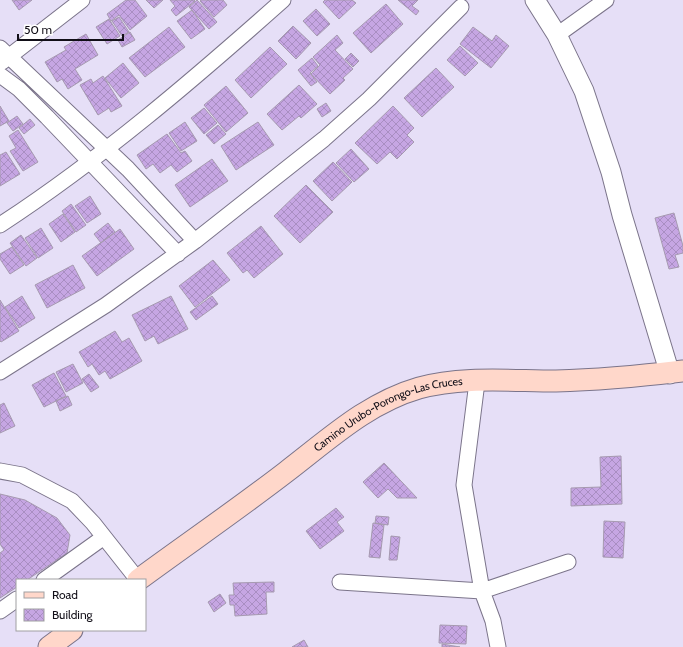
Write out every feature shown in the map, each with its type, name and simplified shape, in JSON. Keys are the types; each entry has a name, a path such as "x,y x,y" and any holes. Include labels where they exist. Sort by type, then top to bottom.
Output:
{"main road":[{"name":"Camino Urubo-Porongo-Las Cruces","path":"139,579 286,472 328,438 382,401 419,388 451,382 569,381 677,372"},
{"path":"49,647 71,631"}],"street":[{"path":"82,0 3,56 128,169 195,241"},
{"path":"0,225 32,204 106,149 226,50 283,0"},
{"path":"535,0 557,35 584,91 611,172 622,216 677,372"},
{"path":"557,35 606,0"},
{"path":"0,372 106,305 178,254 324,139 369,99 461,7"},
{"path":"0,75 19,89 178,254"},
{"path":"477,382 464,480 482,591 493,621 498,647"},
{"path":"0,471 22,474 72,501 104,537 137,579"},
{"path":"45,579 104,537"},
{"path":"340,582 482,591 568,562"},
{"path":"0,611 16,600"}],"building":[{"path":"12,0 32,0 19,10"},
{"path":"126,0 135,0 147,16 130,30 119,15 111,21 107,14"},
{"path":"146,0 163,0 154,8"},
{"path":"170,0 195,1 176,16 171,10 175,6"},
{"path":"197,0 217,22 209,29 189,7"},
{"path":"223,0 227,5 214,17 200,1"},
{"path":"325,0 352,0 356,3 339,19 323,2"},
{"path":"398,0 418,0 412,6 419,11 416,15"},
{"path":"386,4 403,24 371,53 353,33"},
{"path":"316,9 330,24 317,36 303,21"},
{"path":"192,10 205,29 191,39 177,21"},
{"path":"119,17 129,32 122,36 112,21"},
{"path":"109,19 120,36 107,44 96,27"},
{"path":"293,26 311,43 296,59 278,41"},
{"path":"169,27 185,47 145,77 129,58"},
{"path":"473,27 492,41 496,35 509,46 491,68 460,44"},
{"path":"130,32 135,40 122,47 118,40"},
{"path":"86,34 98,55 75,69 82,80 68,89 62,79 57,82 45,62 66,50 64,47"},
{"path":"337,35 343,43 335,50 353,69 343,78 345,80 330,94 311,74 320,65 313,57"},
{"path":"460,46 478,63 465,76 447,60"},
{"path":"270,47 287,64 251,98 235,80"},
{"path":"351,53 359,61 353,67 345,59"},
{"path":"312,58 318,66 310,73 317,82 311,86 298,70"},
{"path":"123,63 139,83 121,98 105,78"},
{"path":"436,68 454,87 422,117 404,98"},
{"path":"103,76 122,106 111,112 109,108 98,115 80,85 91,79 93,83"},
{"path":"299,85 317,104 301,118 299,116 282,130 267,114"},
{"path":"226,86 248,113 226,132 204,105"},
{"path":"326,103 331,111 322,117 317,109"},
{"path":"0,106 9,121 0,126"},
{"path":"393,106 414,128 407,135 414,142 397,159 390,152 377,164 355,143"},
{"path":"204,108 217,123 204,134 191,118"},
{"path":"17,116 23,124 13,131 7,123"},
{"path":"30,119 35,125 24,134 19,128"},
{"path":"185,122 197,141 181,151 169,133"},
{"path":"258,122 274,145 236,170 221,146"},
{"path":"218,125 226,134 214,144 206,135"},
{"path":"18,130 38,162 23,171 10,151 16,148 9,136"},
{"path":"167,134 181,153 185,151 192,161 177,172 171,165 160,173 153,164 146,169 137,155"},
{"path":"351,149 369,169 354,182 336,163"},
{"path":"6,152 20,174 0,186 0,155"},
{"path":"212,159 228,181 190,207 175,185"},
{"path":"333,162 352,182 332,201 313,181"},
{"path":"306,185 333,212 300,243 274,216"},
{"path":"90,196 101,214 87,223 75,206"},
{"path":"71,204 86,225 76,232 62,211"},
{"path":"674,213 683,246 683,253 675,255 679,267 669,269 655,218"},
{"path":"63,214 75,232 61,242 49,224"},
{"path":"108,223 115,232 101,243 94,234"},
{"path":"261,226 283,254 254,278 247,270 243,273 227,253"},
{"path":"41,228 53,248 38,258 25,238"},
{"path":"120,229 134,249 97,276 82,256"},
{"path":"21,235 37,258 26,266 10,243"},
{"path":"12,247 24,265 10,274 0,259 0,254"},
{"path":"213,260 230,280 195,307 179,286"},
{"path":"73,265 85,288 47,308 35,285"},
{"path":"22,296 35,318 19,328 5,307"},
{"path":"171,296 188,329 158,344 154,336 145,341 132,315"},
{"path":"212,296 218,304 196,320 190,312"},
{"path":"0,300 19,331 1,342 0,341"},
{"path":"115,331 122,342 129,338 142,361 110,379 105,371 99,375 92,364 88,367 79,352"},
{"path":"73,364 83,383 66,392 56,372"},
{"path":"54,373 66,396 44,407 32,385"},
{"path":"89,374 99,387 91,392 82,379"},
{"path":"68,396 72,405 60,411 56,401"},
{"path":"4,403 15,426 0,433 0,405"},
{"path":"621,456 622,504 571,506 571,488 601,487 600,457"},
{"path":"384,463 417,498 397,498 388,489 378,498 363,482"},
{"path":"0,494 25,500 57,518 70,535 67,553 28,579 16,579 16,588 0,598 0,553 4,550 0,544"},
{"path":"336,508 344,517 337,522 344,531 320,549 306,531"},
{"path":"376,516 389,517 388,525 375,523"},
{"path":"604,521 625,522 623,558 603,557"},
{"path":"373,523 384,525 380,558 369,557"},
{"path":"391,536 400,537 397,560 389,560"},
{"path":"274,582 274,592 266,592 267,614 235,616 234,605 230,605 229,595 234,595 233,583"},
{"path":"220,594 226,603 214,612 208,602"},
{"path":"440,625 467,626 466,644 439,643"},
{"path":"304,640 308,647 292,647"},
{"path":"442,644 460,647 442,647"}]}
